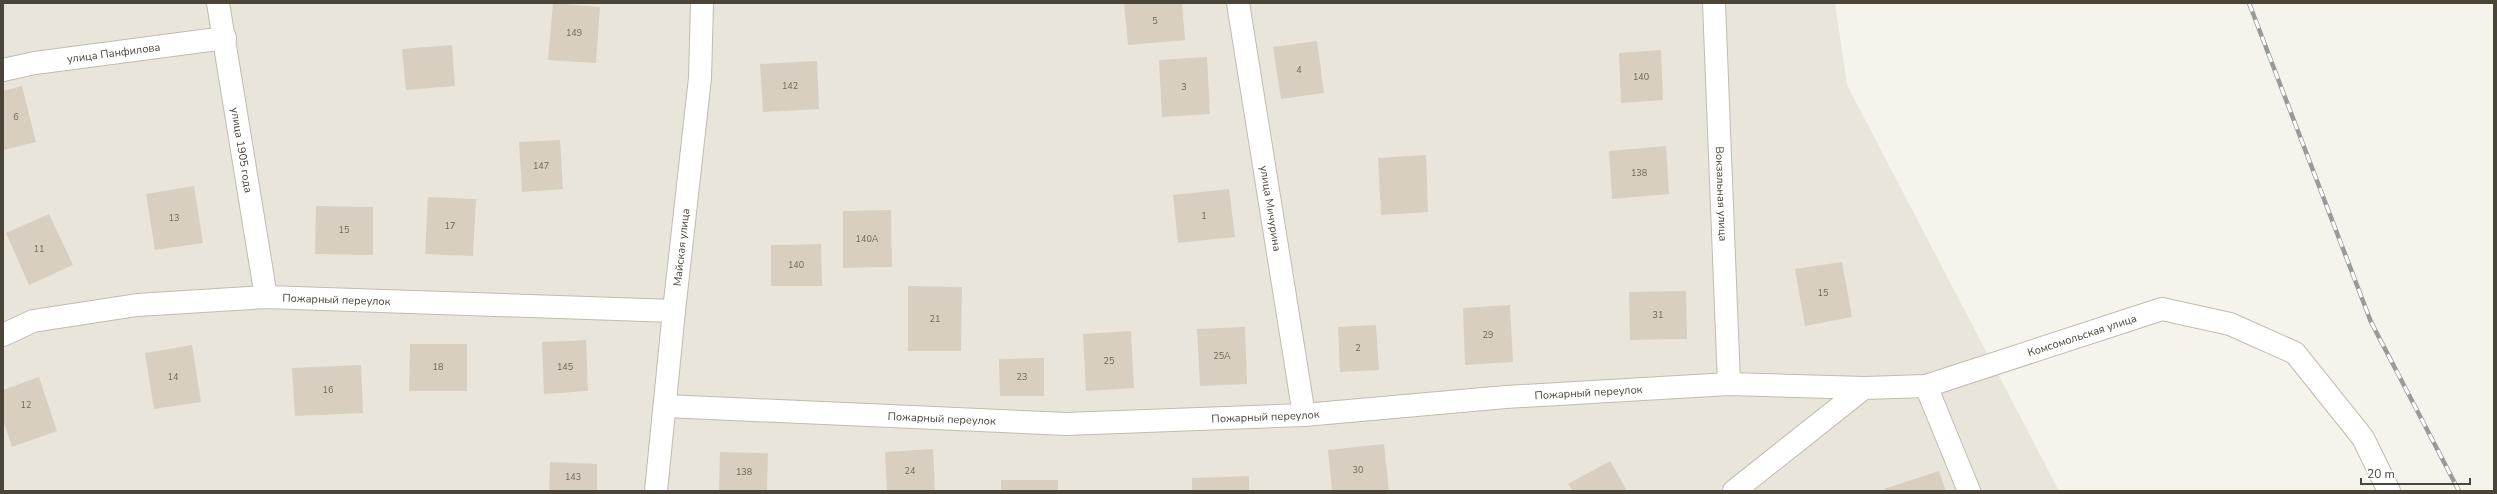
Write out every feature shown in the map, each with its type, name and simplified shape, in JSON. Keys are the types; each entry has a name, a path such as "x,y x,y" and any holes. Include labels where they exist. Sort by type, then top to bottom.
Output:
{"street":[{"name":"улица 1905 года","path":"218,3 225,38 266,297"},
{"name":"Майская улица","path":"656,491 700,78 702,3"},
{"name":"улица Мичурина","path":"1238,3 1304,414"},
{"name":"Вокзальная улица","path":"1714,3 1729,384"},
{"name":"улица Панфилова","path":"3,70 35,63 225,38"},
{"name":"Пожарный переулок","path":"3,336 34,321 137,305 266,297 674,311"},
{"name":"Комсомольская улица","path":"1864,388 1926,386 2162,309 2230,324 2295,353 2364,438 2389,491"},
{"name":"Пожарный переулок","path":"666,406 1066,424 1304,414 1506,397 1729,384 1864,388"},
{"path":"1926,386 1970,491"},
{"path":"1734,491 1864,388"}],"shaded area":[{"path":"3,3 1835,3 1847,85 2059,491 3,491"}],"building":[{"path":"553,3 600,7 596,63 548,60"},
{"path":"1124,3 1182,3 1185,40 1128,45"},
{"path":"1317,41 1324,93 1281,99 1273,47"},
{"path":"452,45 455,86 406,90 402,49"},
{"path":"1661,50 1663,100 1621,103 1619,53"},
{"path":"1207,57 1210,114 1162,117 1159,60"},
{"path":"817,61 819,109 763,112 760,64"},
{"path":"22,86 36,142 3,150 3,91"},
{"path":"560,140 563,189 522,192 519,142"},
{"path":"1666,146 1669,194 1612,199 1609,151"},
{"path":"1426,155 1428,212 1381,215 1378,158"},
{"path":"194,186 203,243 155,250 146,194"},
{"path":"1229,189 1235,237 1178,243 1173,195"},
{"path":"428,197 476,199 473,256 425,254"},
{"path":"316,206 373,207 373,255 315,254"},
{"path":"891,210 892,267 843,268 843,211"},
{"path":"49,214 73,265 29,285 6,233"},
{"path":"821,244 822,286 771,286 771,245"},
{"path":"1842,262 1852,317 1805,326 1795,269"},
{"path":"908,286 962,287 961,351 908,351"},
{"path":"1686,291 1687,339 1630,340 1629,292"},
{"path":"1510,305 1513,362 1465,365 1463,308"},
{"path":"1376,325 1379,370 1340,372 1338,327"},
{"path":"1245,327 1247,384 1200,386 1197,329"},
{"path":"1131,331 1134,388 1086,391 1083,334"},
{"path":"586,340 588,391 544,394 542,342"},
{"path":"410,344 467,344 467,391 409,391"},
{"path":"192,345 201,402 154,409 145,353"},
{"path":"1044,358 1044,396 1000,396 999,359"},
{"path":"361,365 363,413 295,416 292,368"},
{"path":"39,377 57,431 12,447 3,420 3,390"},
{"path":"1384,444 1389,491 1332,491 1328,450"},
{"path":"933,449 935,491 887,491 885,452"},
{"path":"720,452 768,453 767,491 719,491"},
{"path":"1610,461 1627,491 1573,491 1568,484"},
{"path":"550,462 597,464 597,491 549,491"},
{"path":"1939,471 1946,491 1885,491 1884,489"},
{"path":"1249,476 1249,491 1192,491 1192,478"},
{"path":"1001,480 1058,480 1058,491 1001,491"}],"railway":[{"path":"2249,3 2371,322 2459,491"}]}
